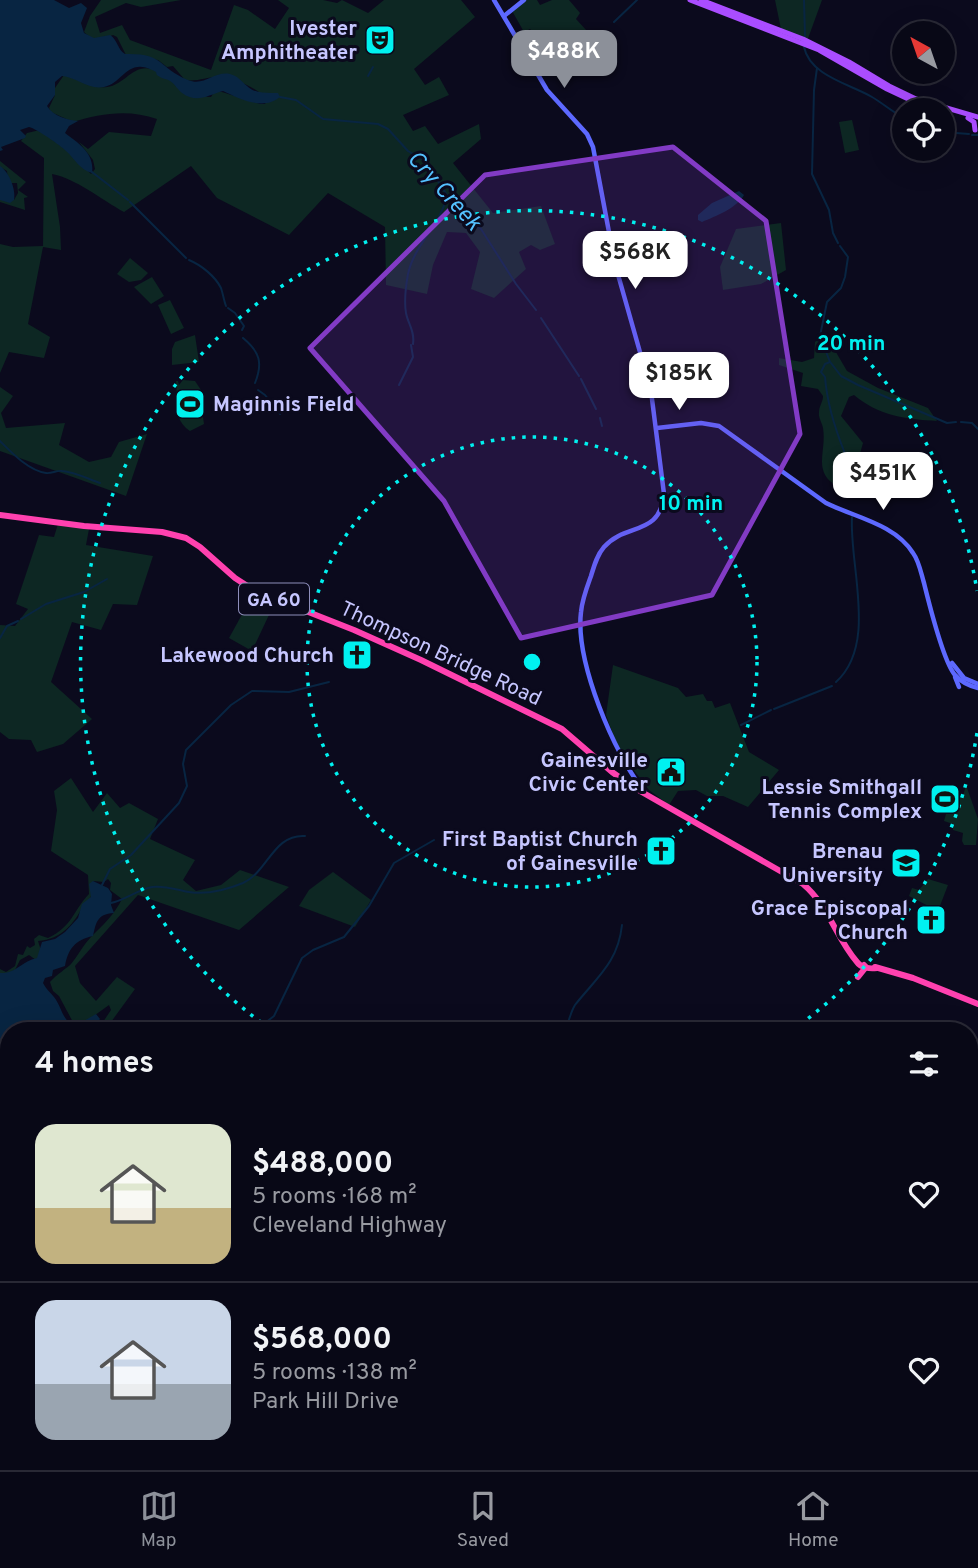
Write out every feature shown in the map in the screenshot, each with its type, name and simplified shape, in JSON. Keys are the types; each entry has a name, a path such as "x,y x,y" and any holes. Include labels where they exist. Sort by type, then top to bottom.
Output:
{"highway":[{"name":"Thompson Bridge Road","path":"0,514 84,526 162,532 187,538 255,591 421,660 561,728 620,779 647,795"},
{"path":"647,795 803,884 822,905 854,957 865,965 913,978 978,1004"},
{"path":"858,977 865,965"}],"main road":[{"path":"494,0 547,89 587,134 599,172 615,264 648,375 664,494 662,508 652,522 617,537 602,549 589,580 581,611 586,660 603,714 624,763 647,795"},
{"path":"504,16 524,0"},
{"path":"690,0 771,28 819,50 904,98"},
{"path":"701,0 849,61 916,99 978,119"},
{"path":"955,115 978,119"},
{"path":"968,118 975,124 975,130"},
{"path":"655,417 659,424 668,426"},
{"path":"657,428 703,423 719,426 826,503 871,520 907,545 918,562 952,670 960,687 967,684"},
{"path":"947,656 964,678 978,686"},
{"path":"952,670 967,684 978,686"}],"highlighted area":[{"path":"673,147 766,221 800,434 712,595 521,638 444,501 310,348 485,175"}],"green space":[{"path":"101,0 181,0 141,7 126,3 95,17 100,33 122,25 130,40 211,70 234,5 248,10 275,29 289,8 278,0 323,0 337,3 342,0 368,13 384,0 461,0 475,17 414,69 425,85 439,77 449,95 403,115 413,131 425,126 438,144 479,124 481,139 453,163 493,213 541,206 555,244 540,250 531,245 519,252 526,269 494,298 471,289 480,252 466,233 447,232 433,265 427,294 386,285 385,227 328,193 289,235 217,198 191,166 124,212 79,185 52,174 61,250 43,247 28,324 50,337 44,358 9,352 0,373 0,244 13,247 43,246 44,158 21,141 27,133 40,130 70,153 91,174 95,169 93,160 79,142 88,149 109,132 151,136 157,119 115,113 73,122 51,112 49,108 55,88 64,75 91,85 107,87 145,68 167,75 202,96 211,97 214,92 222,92 260,104 265,104 267,100 251,87 231,79 218,77 185,80 173,66 167,67 158,60 126,55 117,37 113,35 101,39 92,38 84,32 90,16"},
{"path":"523,0 537,0 540,5 552,0 569,0 580,13 576,19 597,42 565,66 530,29 524,32 511,9"},
{"path":"775,0 822,0 806,44 782,34"},
{"path":"852,120 859,150 845,153 839,122"},
{"path":"0,161 26,182 18,190 28,197 24,198 25,210 0,202 0,195 6,201 14,200 18,193 17,183 8,183 7,171 0,167"},
{"path":"781,223 786,270 761,284 723,290 720,267 736,229"},
{"path":"130,258 148,273 141,280 129,282 117,274"},
{"path":"152,277 164,296 151,304 134,287"},
{"path":"170,300 184,328 171,334 158,305"},
{"path":"195,335 199,362 172,365 175,342"},
{"path":"823,336 830,342 847,371 878,388 928,408 937,421 893,415 873,408 854,395 849,397 841,416 863,443 854,475 842,475 839,487 830,481 823,469 824,437 819,414 823,396 818,389 801,386 803,373 779,365 779,358 802,362 814,358 815,342"},
{"name":"Maginnis Field","path":"183,380 195,381 203,393 204,424 190,431 177,413 175,399 176,381 179,385"},
{"path":"0,387 13,396 1,413 6,428 65,423 59,445 89,462 111,457 119,442 147,434 126,496 0,451"},
{"path":"58,524 89,529 86,545 153,556 137,605 113,604 101,630 72,622 51,682 92,719 63,744 37,752 31,740 9,739 0,732 0,625 15,626 28,609 16,604 39,535 54,537"},
{"path":"255,591 276,600 252,651 229,638"},
{"path":"613,665 678,688 686,697 703,694 707,701 712,701 715,708 730,703 749,752 779,770 748,807 723,796 707,796 696,790 678,791 669,805 649,790 619,751 606,715"},
{"path":"71,778 93,812 107,793 120,808 129,803 158,819 150,839 195,860 183,880 196,891 221,885 240,870 289,887 239,930 138,895 75,966 80,983 96,1001 117,977 135,989 111,1022 103,1022 111,1010 109,1005 86,1022 73,1022 50,982 71,964 119,905 122,899 110,890 111,883 108,879 104,882 93,881 89,902 84,904 66,929 54,937 38,941 42,954 36,960 29,955 20,960 15,970 0,975 0,969 6,972 15,966 18,954 23,955 27,946 30,948 35,945 34,939 39,935 48,938 63,929 89,894 88,875 51,851 57,810 54,791"},
{"path":"966,785 978,819 976,845 964,845 963,833 953,830 953,824 944,821 952,793 963,796"},
{"path":"333,872 371,900 355,927 299,906 309,890"},
{"path":"928,879 948,885 938,911 909,896 912,888 919,890"}],"water":[{"path":"0,0 54,0 69,8 81,3 87,8 81,23 84,33 94,38 110,35 125,54 154,58 178,75 194,82 230,74 250,89 278,93 280,97 259,103 223,91 193,98 182,93 169,80 143,67 131,69 104,87 93,87 62,76 55,82 55,95 47,106 57,115 78,121 69,126 65,133 88,154 92,173 81,167 54,141 29,127 20,130 25,138 1,147 3,150 0,151"},
{"path":"0,166 13,186 14,200 10,203 0,200"},
{"path":"739,191 744,195 731,208 702,222 698,220 698,215 712,203"},
{"path":"93,881 108,888 112,894 111,905 114,913 100,918 93,936 73,946 65,966 53,970 52,976 45,978 43,983 69,1022 0,1022 0,973 10,972 37,958 42,942 55,939 65,932 78,918 82,904 91,897 89,884"},
{"path":"96,1014 100,1019 98,1022 82,1022"}],"waterway":[{"path":"614,22 637,0"},
{"path":"804,0 805,36"},
{"path":"804,47 808,57 822,72 872,97 892,111"},
{"path":"368,76 373,67"},
{"path":"817,68 812,174 829,210 833,233 838,243"},
{"name":"Cry Creek","path":"280,97 296,100 323,119 378,124 388,129 408,151 425,161 447,195 481,229 536,310"},
{"path":"955,133 969,134"},
{"path":"972,135 978,135"},
{"path":"92,172 128,200"},
{"path":"413,344 405,308 408,274 411,263 439,216 447,196"},
{"path":"130,202 186,258"},
{"path":"840,246 848,257 845,277 841,288 827,302 820,336 830,362 825,364 821,372 825,377 827,396 853,482"},
{"path":"189,260 215,279 221,288 226,306"},
{"path":"228,308 244,326 242,330"},
{"name":"Cry Creek","path":"541,318 579,376"},
{"path":"243,338 258,358 259,370 255,383"},
{"path":"399,385 413,357 411,345"},
{"path":"831,363 841,376 858,385 947,423 956,422"},
{"name":"Cry Creek","path":"581,379 596,409"},
{"path":"258,390 280,414"},
{"name":"Cry Creek","path":"600,418 602,426"},
{"path":"961,422 972,423 978,429"},
{"path":"0,441 21,461 40,472 67,472 100,483"},
{"path":"836,682 849,666 856,647 859,626 852,517"},
{"path":"21,619 46,604 84,592 107,579"},
{"path":"0,638 7,626 18,621"},
{"path":"102,885 110,869 131,855 179,803 187,786 183,764 186,750 231,705 252,691 289,692 329,682"},
{"path":"774,709 832,686"},
{"path":"741,725 771,710"},
{"path":"111,903 152,887 203,893 237,886 252,878 285,841 305,836"},
{"path":"266,1022 274,1016 302,958 313,950 344,937 369,906 394,863 434,840"},
{"path":"568,1022 575,1005 611,960 622,925"}],"place":[{"name":"Ivester Amphitheater","path":"380,40"},
{"name":"Maginnis Field","path":"190,404"},
{"name":"Lakewood Church","path":"357,655"},
{"name":"Gainesville Civic Center","path":"671,772"},
{"name":"Lessie Smithgall Tennis Complex","path":"945,799"},
{"name":"First Baptist Church of Gainesville","path":"661,851"},
{"name":"Brenau University","path":"906,863"},
{"name":"Grace Episcopal Church","path":"931,920"}]}
